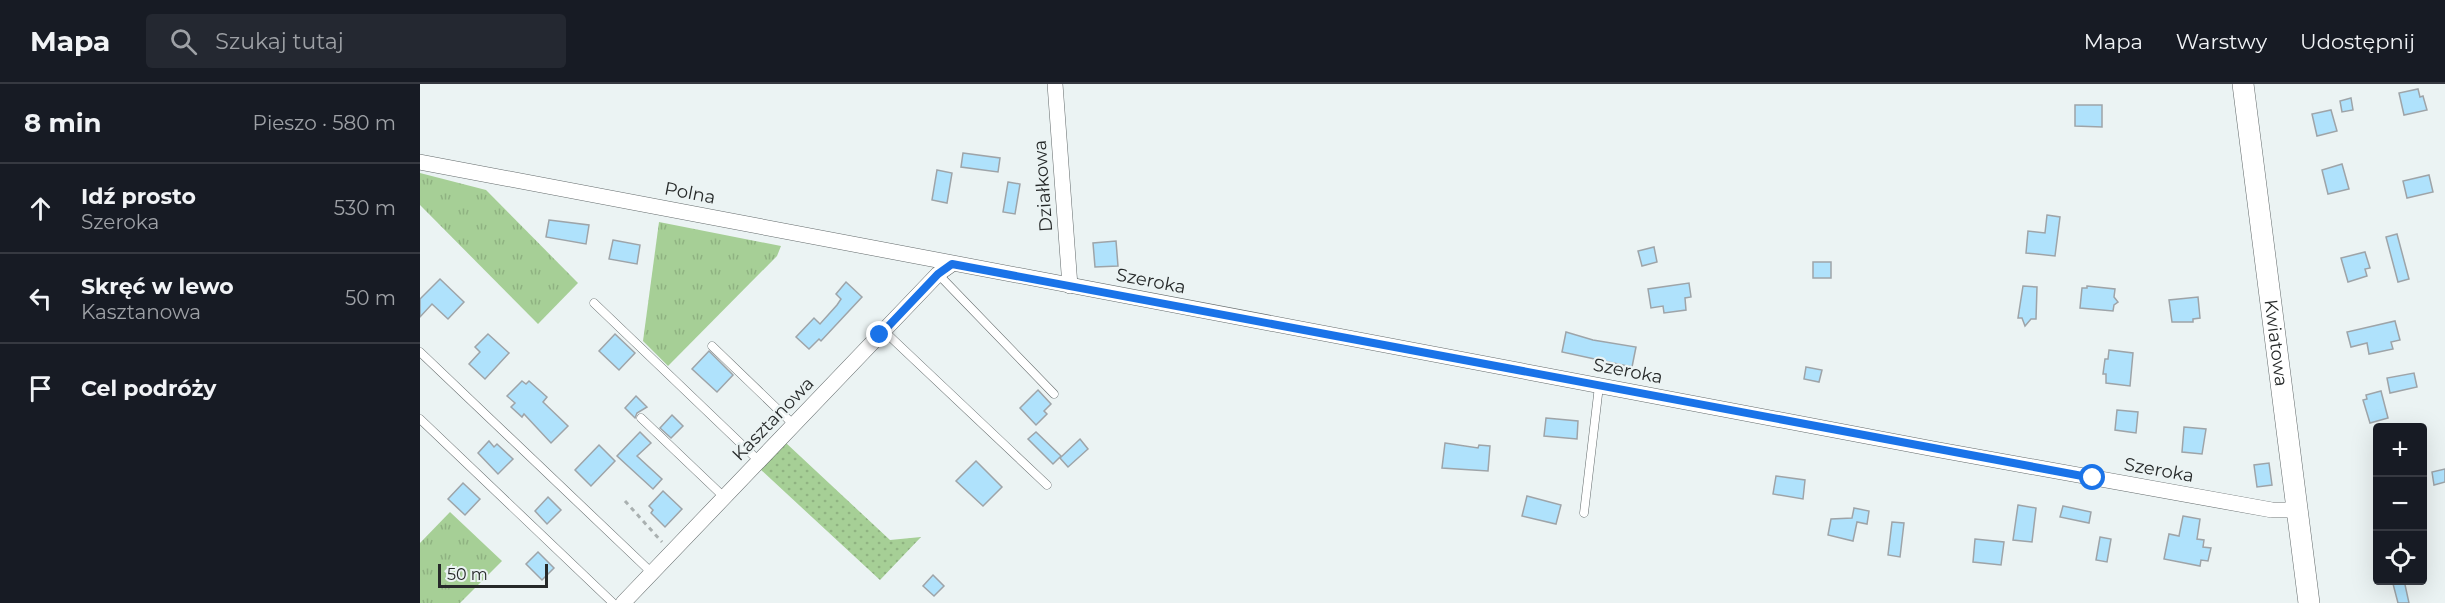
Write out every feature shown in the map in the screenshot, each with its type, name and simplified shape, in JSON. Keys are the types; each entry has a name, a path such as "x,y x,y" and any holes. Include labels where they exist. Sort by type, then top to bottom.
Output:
{"street":[{"name":"Działkowa","path":"1055,84 1070,286"},
{"name":"Kwiatowa","path":"2243,84 2309,603"},
{"name":"Polna","path":"420,162 952,264"},
{"name":"Szeroka","path":"952,264 2250,506 2272,510 2298,510"},
{"name":"Kasztanowa","path":"623,603 938,274 952,264"}],"lane":[{"path":"938,274 1054,394"},
{"path":"594,303 759,461"},
{"path":"884,331 1047,485"},
{"path":"712,346 794,424"},
{"path":"420,352 652,573"},
{"path":"1584,513 1599,386"},
{"path":"641,418 724,497"},
{"path":"420,419 613,603"}],"path":[{"path":"625,501 672,552"}],"green space":[{"path":"420,173 486,190 578,283 538,324 420,205"},
{"path":"659,222 781,246 777,256 668,366 643,341"},
{"path":"786,443 890,540 921,537 880,580 760,469"},
{"path":"450,512 502,561 460,603 420,603 420,543"}],"building":[{"path":"2418,89 2420,97 2423,96 2427,110 2404,115 2399,93"},
{"path":"2351,98 2353,110 2342,112 2340,101"},
{"path":"2075,105 2102,105 2102,127 2075,126"},
{"path":"2331,110 2337,131 2317,136 2312,114"},
{"path":"963,153 1000,158 998,172 961,167"},
{"path":"2342,164 2349,189 2328,194 2322,170"},
{"path":"937,170 952,173 947,203 932,200"},
{"path":"2429,175 2433,192 2407,198 2403,181"},
{"path":"1008,182 1020,184 1015,214 1003,212"},
{"path":"2047,215 2060,217 2055,256 2026,253 2028,231 2045,233"},
{"path":"549,220 589,225 586,244 546,237"},
{"path":"2397,234 2409,279 2398,282 2386,237"},
{"path":"613,240 640,245 637,264 609,259"},
{"path":"1116,241 1118,266 1095,267 1093,243"},
{"path":"1654,247 1657,262 1642,266 1638,251"},
{"path":"2365,252 2370,268 2365,269 2367,276 2348,282 2341,258"},
{"path":"1813,262 1831,262 1831,278 1813,278"},
{"path":"440,279 464,302 448,319 432,304 420,317 420,299"},
{"path":"846,282 862,297 821,341 819,339 809,349 796,337 814,318 820,324 841,299 836,294"},
{"path":"1689,283 1691,297 1685,298 1686,310 1664,313 1663,306 1651,308 1648,289"},
{"path":"2023,286 2037,287 2036,319 2031,319 2025,326 2022,318 2018,318"},
{"path":"2087,286 2115,289 2114,297 2118,302 2114,305 2113,311 2080,308 2082,288 2087,288"},
{"path":"2198,297 2200,318 2193,319 2193,322 2172,322 2169,300"},
{"path":"2395,321 2400,340 2391,342 2393,349 2369,354 2367,343 2351,347 2347,332"},
{"path":"1566,332 1593,340 1636,347 1632,367 1562,352"},
{"path":"488,334 509,353 485,379 469,364 480,352 475,347"},
{"path":"615,334 635,353 619,370 599,351"},
{"path":"2109,350 2133,353 2130,386 2106,383 2106,374 2103,374"},
{"path":"709,351 733,375 717,392 692,369"},
{"path":"1806,367 1822,370 1819,382 1804,379"},
{"path":"2414,373 2417,387 2390,393 2387,378"},
{"path":"522,381 526,384 529,381 547,397 543,402 568,426 551,443 524,414 522,417 511,407 515,403 507,396"},
{"path":"1038,390 1051,404 1044,411 1047,414 1036,425 1020,408"},
{"path":"2381,391 2388,418 2370,423 2363,400 2367,399 2366,395"},
{"path":"636,396 647,407 637,413 635,418 625,408"},
{"path":"2117,410 2138,412 2136,433 2115,430"},
{"path":"672,415 683,426 671,438 660,428"},
{"path":"1546,418 1578,421 1577,439 1544,436"},
{"path":"2184,427 2206,429 2202,454 2182,452"},
{"path":"640,432 651,443 637,456 662,479 653,489 617,456"},
{"path":"1036,432 1061,456 1053,464 1028,439"},
{"path":"1080,439 1088,449 1068,467 1060,458"},
{"path":"489,441 494,447 497,444 513,459 498,474 478,453"},
{"path":"1445,443 1478,448 1479,445 1490,446 1488,471 1442,468"},
{"path":"599,445 615,461 591,486 575,470"},
{"path":"976,461 1002,487 983,506 956,481"},
{"path":"2269,463 2272,485 2257,487 2254,465"},
{"path":"2445,469 2445,482 2434,485 2432,472"},
{"path":"1776,476 1805,480 1803,499 1773,494"},
{"path":"463,483 480,499 465,515 448,499"},
{"path":"663,491 682,509 665,527 651,513 653,510 649,506"},
{"path":"1527,496 1561,505 1556,524 1522,516"},
{"path":"548,497 561,510 547,524 535,511"},
{"path":"2018,505 2036,508 2032,542 2013,540"},
{"path":"2063,506 2091,512 2089,523 2060,517"},
{"path":"1854,508 1869,511 1867,524 1857,522 1853,541 1828,535 1831,519 1852,518"},
{"path":"2183,516 2200,519 2197,539 2204,540 2203,547 2211,548 2208,561 2201,560 2200,566 2164,559 2169,534 2179,536"},
{"path":"1892,522 1904,523 1900,557 1888,555"},
{"path":"2100,537 2111,539 2107,562 2096,560"},
{"path":"1975,539 2004,542 2001,565 1973,562"},
{"path":"538,552 554,568 542,580 526,564"},
{"path":"933,575 944,586 934,596 923,586"},
{"path":"2393,585 2405,585 2409,603 2398,603"}],"route":[{"path":"880,335 938,274 952,264 2093,478"}]}
